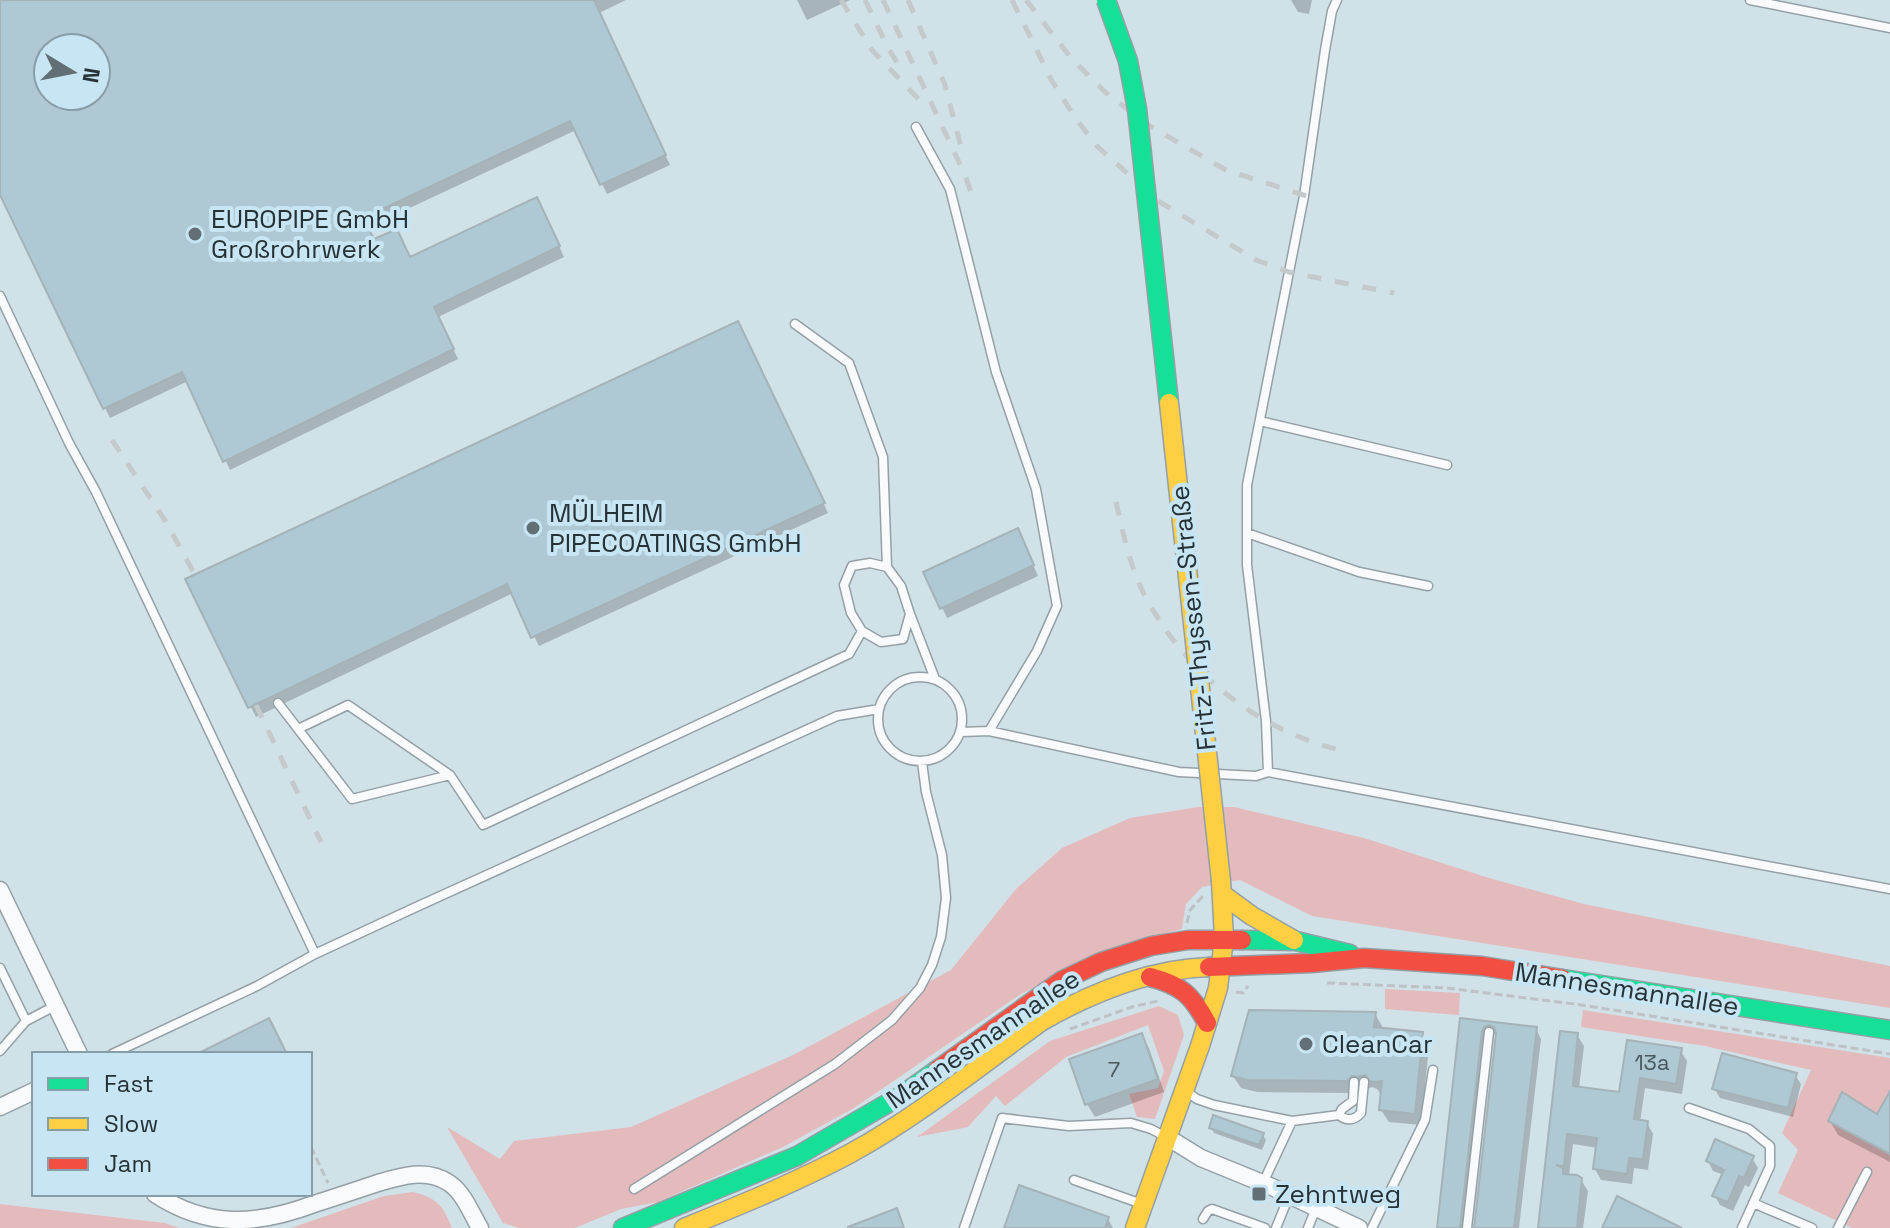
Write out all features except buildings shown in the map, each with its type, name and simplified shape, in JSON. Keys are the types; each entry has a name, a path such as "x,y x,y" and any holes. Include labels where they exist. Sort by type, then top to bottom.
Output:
{"main road":[{"name":"Fritz-Thyssen-Straße","path":"1106,0 1128,61 1137,109 1224,939 1218,988 1135,1228"},
{"path":"1221,888 1252,916 1296,941"},
{"name":"Mannesmannallee","path":"623,1228 797,1156 902,1095 1061,981 1101,962 1151,946 1188,940 1224,939 1296,941 1364,958"},
{"name":"Mannesmannallee","path":"684,1228 790,1184 853,1152 911,1115 1042,1021 1090,996 1148,976 1183,968 1364,958 1482,966 1890,1030"},
{"path":"1148,976 1166,981 1188,993 1207,1023"}],"street":[{"path":"0,890 78,1052"},
{"path":"0,1107 32,1092"},
{"path":"1167,1137 1201,1158 1359,1228"},
{"path":"157,1196 170,1208 194,1220 219,1225 244,1225 273,1219 408,1174 433,1176 450,1183 465,1200 480,1228"}],"lane":[{"path":"1268,772 1266,721 1247,565 1247,485 1304,196 1327,37 1337,0"},
{"path":"1750,0 1890,28"},
{"path":"916,127 950,189 996,372 1036,489 1057,606 1037,651 989,731"},
{"path":"0,296 315,954"},
{"path":"795,324 849,363 883,457 887,567 901,586 935,679"},
{"path":"1260,421 1447,465"},
{"path":"1247,533 1359,572 1428,586"},
{"path":"887,567 870,563 852,566 844,585 851,613 862,631 881,642 903,639 910,614"},
{"path":"298,729 348,705 450,775 483,825 849,654 862,631"},
{"path":"914,677 935,679 948,686 958,699 963,713 961,732 952,748 936,759 922,762 906,760 885,743 879,729 879,709 885,695 900,681 914,677"},
{"path":"278,703 352,799 450,775"},
{"path":"116,1052 428,901 837,716 879,709"},
{"path":"961,732 989,731 1179,772 1256,776 1268,772 1890,889"},
{"path":"634,1189 835,1064 892,1020 920,988 941,937 946,898 942,855 922,762"},
{"path":"0,968 26,1021"},
{"path":"0,1051 26,1021 56,1005"},
{"path":"1467,1228 1489,1032"},
{"path":"1372,1228 1425,1120 1433,1070"},
{"path":"1339,1115 1353,1101 1354,1082"},
{"path":"1184,1089 1197,1099 1214,1105 1292,1121 1339,1115 1351,1120 1361,1113 1364,1082"},
{"path":"1689,1108 1749,1129 1770,1146 1770,1166 1742,1228"},
{"path":"964,1228 1002,1118 1069,1126 1131,1123 1167,1137"},
{"path":"1263,1183 1292,1121"},
{"path":"1838,1228 1867,1172"},
{"path":"1074,1180 1143,1205"},
{"path":"1276,1228 1289,1195"},
{"path":"1753,1203 1812,1228"},
{"path":"1308,1228 1316,1208"},
{"path":"1203,1219 1212,1209 1265,1228"}],"path":[{"path":"1218,988 1243,993 1250,983"},
{"path":"1314,983 1446,988 1575,1004 1890,1054"},
{"path":"312,1149 335,1197"}],"shaded area":[{"path":"1198,807 1234,807 1364,838 1584,904 1890,966 1890,1008 1312,916 1240,880 1202,887 1186,904 1182,929 1117,947 1021,994 854,1108 785,1146 658,1202 621,1209 575,1228 519,1228 503,1223 447,1127 500,1159 514,1141 631,1127 795,1054 951,970 1016,889 1062,848 1130,818"},
{"path":"1385,989 1460,993 1459,1015 1385,1009"},
{"path":"1159,1006 1178,1015 1184,1035 1155,1119 1137,1117 1129,1094 1158,1088 1164,1071 1148,1025 1066,1057 1005,1106 996,1096 968,1127 917,1137 1050,1041"},
{"path":"1583,1010 1890,1058 1890,1228 1852,1228 1778,1193 1798,1150 1782,1133 1811,1070 1705,1046 1581,1027"},
{"path":"413,1192 438,1204 452,1228 291,1228 384,1196"},
{"path":"0,1204 165,1223 179,1228 0,1228"}],"railway":[{"path":"841,0 872,50 925,106"},
{"path":"865,0 902,71"},
{"path":"883,0 965,175 975,204"},
{"path":"908,0 945,85 961,147"},
{"path":"1012,0 1052,81 1076,119 1097,146 1158,201 1256,260 1289,272 1394,293"},
{"path":"1026,0 1071,58 1105,92 1148,125 1226,170 1319,200"},
{"path":"112,440 166,522 195,575"},
{"path":"1116,502 1140,585 1161,623 1180,648 1224,692 1250,711 1277,727 1336,749"},
{"path":"256,705 321,842"}],"traffic: fast":[{"path":"1106,0 1128,61 1137,109 1169,403"},
{"path":"1242,940 1296,941 1350,954"},
{"path":"1563,979 1890,1030"},
{"path":"623,1228 797,1156 902,1095 937,1070"}],"traffic: slow":[{"path":"1169,403 1221,881"},
{"path":"1135,1228 1218,988 1224,939 1221,881"},
{"path":"1222,894 1294,940"},
{"path":"684,1228 831,1164 876,1139 1061,1010 1144,977 1209,967"}],"traffic: jam":[{"path":"937,1070 1061,981 1101,962 1151,946 1188,940 1242,940"},
{"path":"1209,967 1364,958 1482,966 1563,979"},
{"path":"1150,977 1184,992 1207,1023"}],"place":[{"name":"EUROPIPE GmbH Großrohrwerk","path":"195,234"},
{"name":"MÜLHEIM PIPECOATINGS GmbH","path":"533,528"},
{"name":"CleanCar","path":"1306,1044"},
{"name":"Zehntweg","path":"1259,1194"}]}
